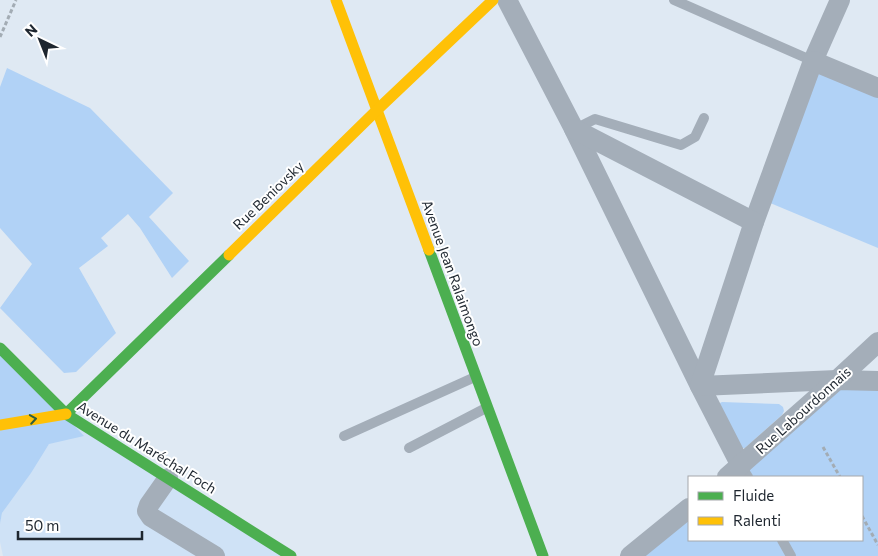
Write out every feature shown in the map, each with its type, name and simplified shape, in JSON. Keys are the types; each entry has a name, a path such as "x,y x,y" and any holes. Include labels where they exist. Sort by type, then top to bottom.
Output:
{"main road":[{"name":"Avenue Jean Ralaimongo","path":"336,0 543,556"},
{"name":"Rue Beniovsky","path":"66,414 492,0"},
{"name":"Avenue du Maréchal Foch","path":"0,348 66,414 291,556"},
{"path":"0,368 11,360"},
{"path":"0,425 66,414"}],"street":[{"path":"507,0 574,129 700,386 738,474"},
{"path":"700,386 754,222 813,61 840,0"},
{"path":"813,61 878,88"},
{"path":"574,129 754,222"},
{"name":"Rue Labourdonnais","path":"738,474 878,342"},
{"path":"700,386 837,380 878,381"},
{"path":"168,478 149,505 147,511 150,517 215,556"},
{"path":"630,556 688,509"}],"lane":[{"path":"674,0 813,61"},
{"path":"574,129 595,119 681,145 695,137 704,118"},
{"path":"344,436 475,377"},
{"path":"409,448 487,408"},
{"path":"783,541 791,556"}],"path":[{"path":"0,37 16,0"},
{"path":"823,447 839,476"},
{"path":"863,518 878,545"}],"shaded area":[{"path":"7,68 90,108 173,193 149,217 189,261 172,278 140,228 128,214 101,238 108,246 79,268 116,333 76,372 64,373 0,308 32,264 0,228 0,87"},
{"path":"819,70 878,96 878,248 763,200"},
{"path":"0,348 84,436 49,444 2,513 0,524"},
{"path":"837,380 878,381 878,556 632,556 688,510 688,541 863,541 863,476 728,476"},
{"path":"722,402 779,404 783,407 784,411 782,415 745,448 742,448 718,404"},
{"path":"66,414 291,556 3,556 0,542 2,513 49,444"}],"traffic: fast":[{"path":"429,250 543,556"},
{"path":"66,414 229,255"},
{"path":"0,348 66,414 291,556"}],"traffic: slow":[{"path":"336,0 429,250"},
{"path":"229,255 493,0"},
{"path":"0,425 66,414"}]}
